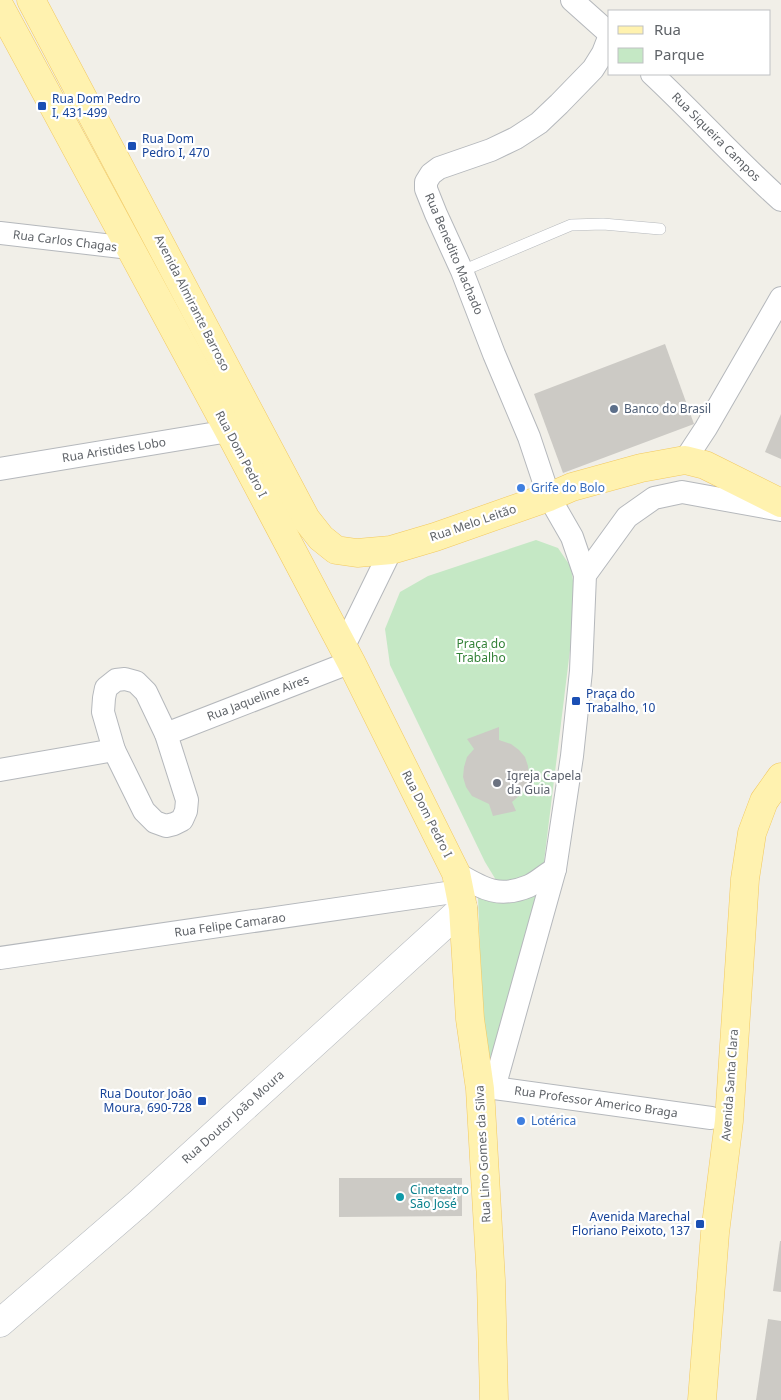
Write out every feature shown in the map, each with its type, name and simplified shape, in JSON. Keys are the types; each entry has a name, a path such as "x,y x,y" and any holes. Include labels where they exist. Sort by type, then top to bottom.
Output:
{"main road":[{"name":"Avenida Almirante Barroso","path":"31,0 306,518 321,538 336,550 357,552 390,550"},
{"name":"Rua Dom Pedro I","path":"0,7 229,431 347,655 460,891"},
{"name":"Rua Melo Leitão","path":"390,550 435,537 598,479 641,468 685,460 705,465 781,503"},
{"name":"Avenida Santa Clara","path":"702,1400 715,1233 729,1121 745,879 752,832 764,801 781,777"},
{"name":"Rua Lino Gomes da Silva","path":"460,891 470,1019 487,1088 494,1400"},
{"name":"Rua Doutor João Moura","path":"0,1323 139,1203 460,891"}],"street":[{"path":"572,0 608,33"},
{"name":"Rua Benedito Machado","path":"585,575 572,537 549,497 530,436 494,354 462,271 436,214 426,189 426,182 431,174 439,168 491,150 516,138 539,123 593,69 608,40"},
{"name":"Rua Siqueira Campos","path":"653,75 688,107 748,170 781,200"},
{"name":"Rua Carlos Chagas","path":"0,233 130,248"},
{"path":"685,460 706,428 781,298"},
{"name":"Rua Aristides Lobo","path":"0,468 229,431"},
{"path":"487,1088 554,869 575,728 581,671 585,575 627,517 654,498 682,492 781,510"},
{"path":"347,655 390,550"},
{"name":"Rua Jaqueline Aires","path":"166,734 347,655"},
{"path":"125,679 136,682 146,692 166,734 187,800 186,811 182,820 166,826 155,822 144,811 114,750 103,712 106,688 116,680 125,679"},
{"path":"0,770 114,750"},
{"path":"460,891 481,887 502,893 530,886 554,869"},
{"name":"Rua Felipe Camarao","path":"0,958 460,891"},
{"name":"Rua Professor Americo Braga","path":"487,1088 711,1118"}],"lane":[{"path":"462,271 571,225 603,224 660,229"}],"green space":[{"name":"Praça do Trabalho","path":"536,540 558,548 571,567 576,601 543,870 519,881 496,880 485,862 390,665 385,629 400,592 428,576"},
{"path":"541,886 495,1064 484,1069 478,896"}],"building":[{"name":"Banco do Brasil","path":"665,344 694,424 563,473 534,394"},
{"path":"781,414 781,459 765,452"},
{"path":"499,727 499,740 511,744 525,757 529,776 526,786 512,802 516,811 493,816 489,804 472,796 466,787 463,777 467,757 474,749 467,739"},
{"name":"Cineteatro São José","path":"339,1178 462,1178 462,1216 339,1217"},
{"path":"781,1241 781,1292 773,1291"},
{"path":"768,1319 781,1321 781,1400 756,1400"}],"place":[{"name":"Rua Dom Pedro I, 431-499","path":"42,106"},
{"name":"Rua Dom Pedro I, 470","path":"132,146"},
{"name":"Banco do Brasil","path":"614,409"},
{"name":"Grife do Bolo","path":"521,488"},
{"name":"Praça do Trabalho, 10","path":"576,701"},
{"name":"Igreja Capela da Guia","path":"497,783"},
{"name":"Rua Doutor João Moura, 690-728","path":"202,1101"},
{"name":"Lotérica","path":"521,1121"},
{"name":"Cineteatro São José","path":"400,1197"},
{"name":"Avenida Marechal Floriano Peixoto, 137","path":"700,1224"}]}
